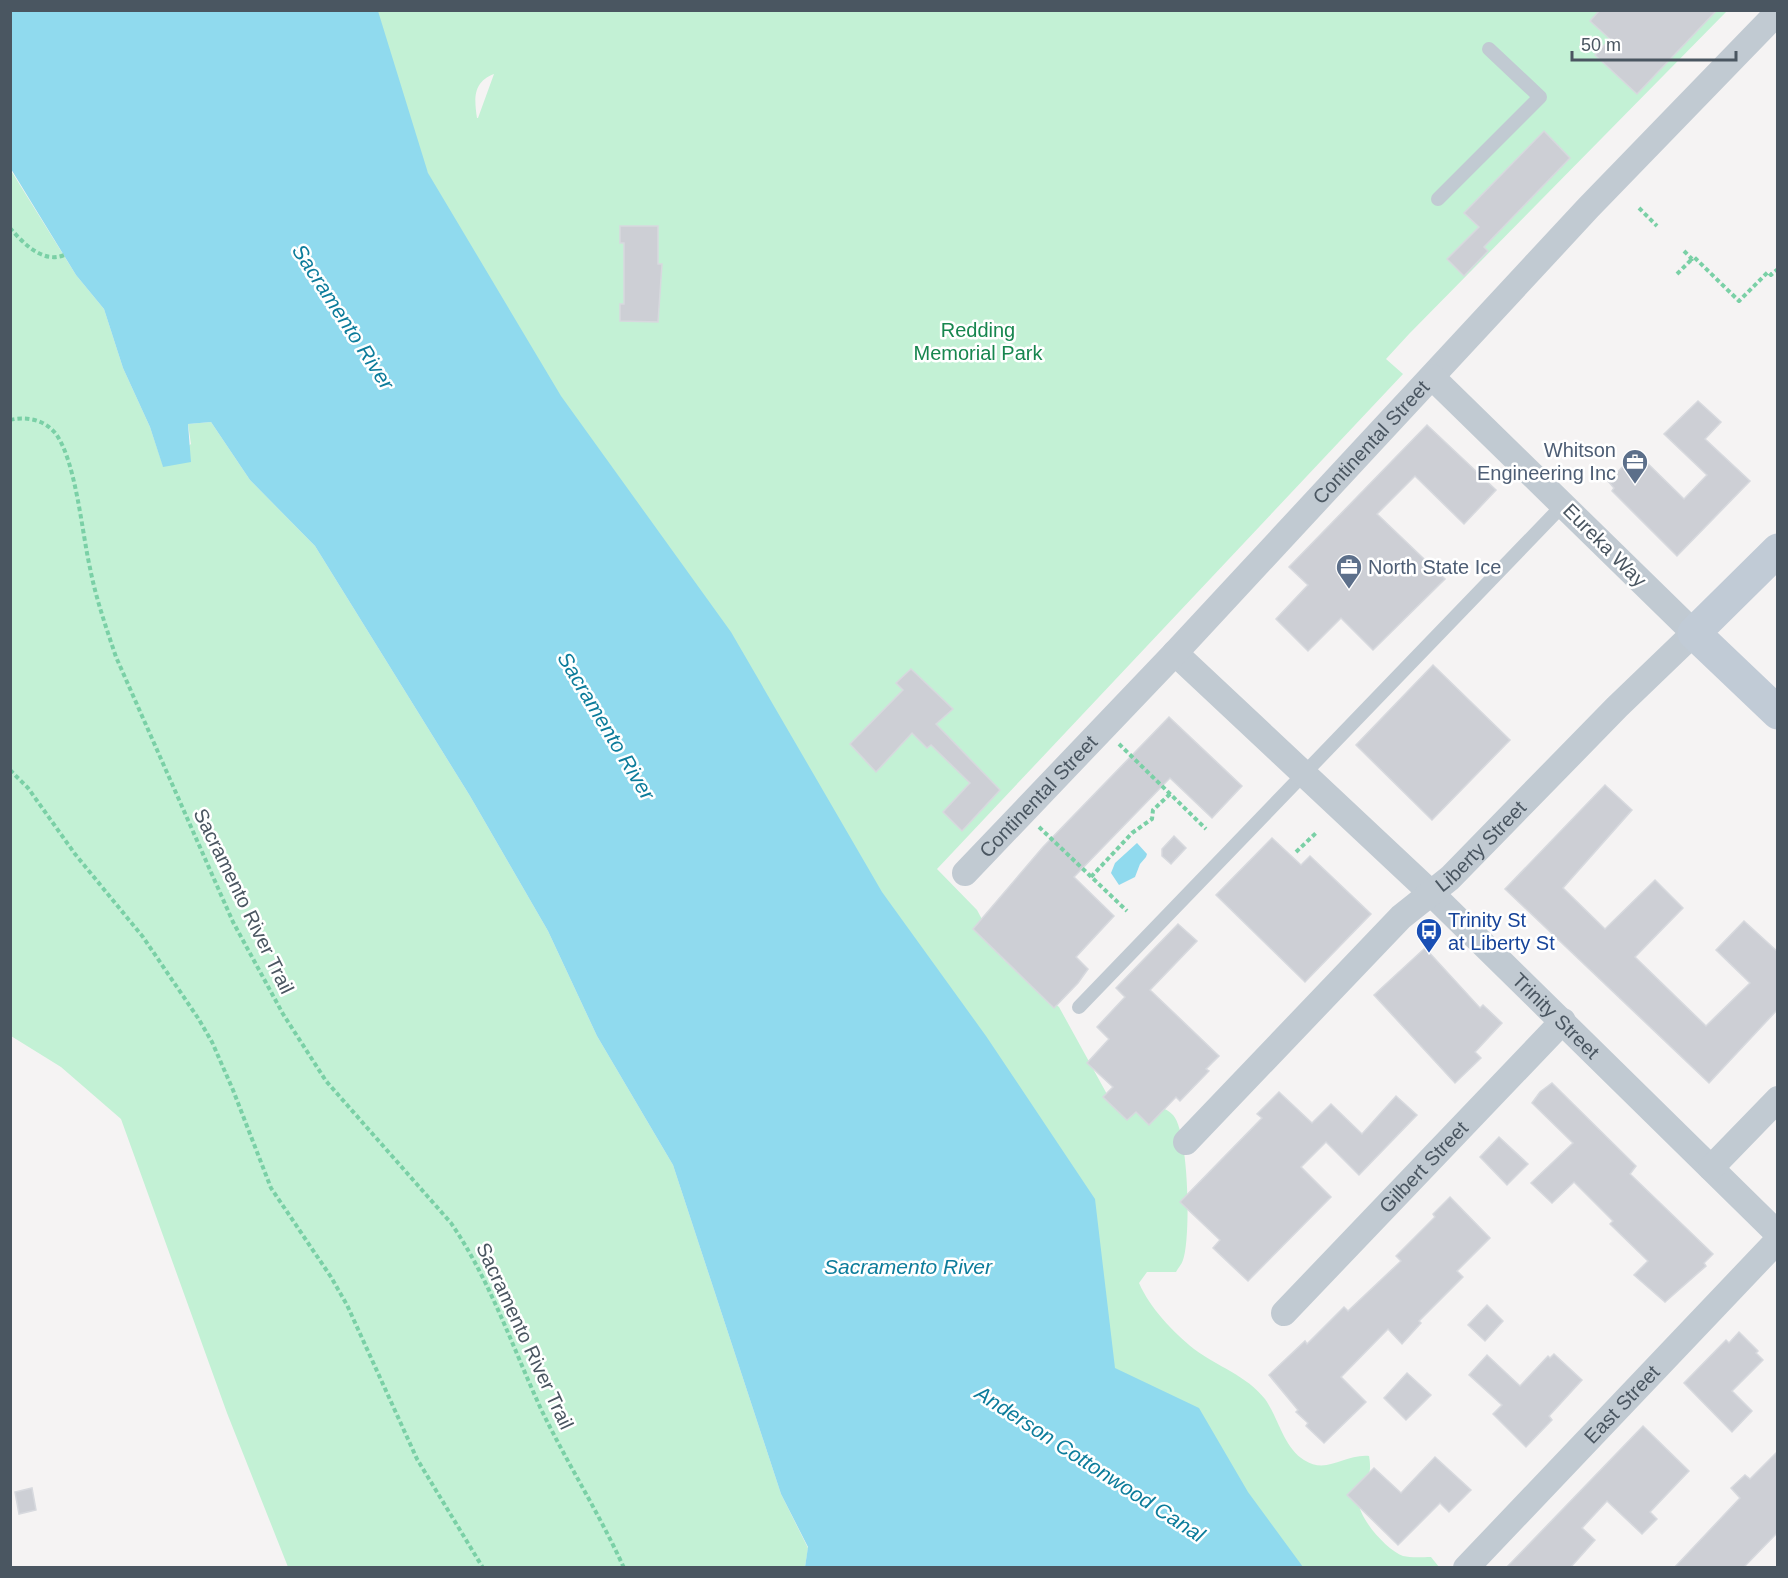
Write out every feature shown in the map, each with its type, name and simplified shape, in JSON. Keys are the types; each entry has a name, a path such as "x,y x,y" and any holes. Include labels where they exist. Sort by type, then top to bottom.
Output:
{"street":[{"name":"Continental Street","path":"965,873 1175,653 1588,208 1778,12"},
{"name":"Eureka Way","path":"1432,377 1778,713"},
{"name":"Liberty Street","path":"1186,1142 1401,917 1450,878 1602,722 1778,550"},
{"name":"Trinity Street","path":"1175,653 1431,893 1778,1234"},
{"name":"Gilbert Street","path":"1284,1313 1563,1021"},
{"path":"1711,1168 1778,1099"},
{"name":"East Street","path":"1466,1568 1778,1240"}],"lane":[{"path":"1438,199 1540,97 1488,49"},
{"path":"1078,1007 1564,504"}],"path":[{"path":"1639,208 1657,226"},
{"path":"10,228 37,254 57,258 64,255"},
{"path":"1684,252 1692,259 1694,257 1739,302 1768,272 1771,275 1778,269"},
{"path":"1677,274 1692,259"},
{"name":"Sacramento River Trail","path":"10,420 40,421 51,428 59,439 69,465 100,612 116,657 233,922 283,1014 326,1080 452,1223 461,1237 488,1286 541,1408 624,1568"},
{"path":"1116,742 1206,829"},
{"path":"10,770 28,788 75,854 143,937 198,1018 233,1090 270,1188 342,1296 417,1459 483,1568"},
{"path":"1091,877 1132,833 1152,819 1153,810 1170,794"},
{"path":"1037,825 1127,911"},
{"path":"1296,852 1316,833"}],"green space":[{"name":"Redding Memorial Park","path":"363,11 1727,11 1409,334 1386,359 1403,374 937,869 977,910 1004,960 1059,1007 1108,1096 1160,1107 1173,1115 1178,1125 1187,1186 1186,1248 1176,1272 1147,1272 1139,1283 1149,1301 1170,1327 1194,1349 1241,1377 1265,1399 1291,1448 1304,1460 1312,1464 1328,1465 1360,1456 1369,1456 1369,1473 1359,1495 1358,1503 1366,1521 1380,1539 1396,1552 1406,1557 1431,1557 1439,1567 1285,1567 1115,1384 499,351","holes":["494,74 478,118 475,104 476,92 482,81"]},
{"path":"10,169 76,275 104,309 123,368 150,427 163,466 191,444 188,424 211,422 250,480 315,546 470,796 548,931 597,1036 673,1165 781,1494 808,1548 805,1567 288,1567 227,1413 121,1119 61,1067 11,1036"}],"water":[{"name":"Sacramento River","path":"11,10 378,11 428,173 561,396 731,632 882,892 986,1036 1095,1199 1115,1368 1199,1408 1248,1492 1303,1567 805,1567 808,1547 781,1494 673,1165 597,1036 548,931 470,796 315,546 250,480 211,422 188,424 191,462 163,467 150,427 123,368 104,309 76,275 11,169"},
{"path":"1137,843 1147,854 1146,857 1140,864 1135,877 1119,885 1111,873 1115,863"}],"building":[{"path":"1600,10 1717,10 1637,94 1595,55 1610,39 1590,21"},
{"path":"1544,131 1570,158 1484,247 1488,251 1464,276 1447,259 1479,227 1464,213"},
{"path":"620,226 658,226 658,264 662,264 658,322 620,321 620,304 624,304 624,243 620,243"},
{"path":"1698,401 1721,422 1705,439 1750,481 1677,556 1612,491 1614,488 1608,481 1637,453 1684,499 1707,475 1664,434"},
{"path":"1427,425 1496,490 1464,524 1415,476 1377,514 1445,579 1373,650 1341,618 1308,651 1276,619 1308,585 1289,567"},
{"path":"1433,665 1510,740 1432,820 1356,745"},
{"path":"911,669 953,709 936,724 1000,790 962,831 943,812 970,783 931,745 927,748 912,733 876,772 850,744 903,690 896,683"},
{"path":"1169,717 1242,786 1212,818 1170,778 1074,877 1114,916 1076,957 1088,969 1054,1008 973,929 1043,847"},
{"path":"1605,785 1632,810 1563,888 1605,929 1655,880 1683,908 1635,957 1706,1026 1750,983 1716,950 1744,921 1778,952 1778,1009 1709,1083 1505,889"},
{"path":"1174,836 1186,848 1171,864 1162,856 1162,849"},
{"path":"1272,838 1301,865 1310,856 1371,914 1305,982 1216,895"},
{"path":"1178,924 1197,941 1150,990 1219,1056 1206,1069 1209,1071 1180,1101 1176,1097 1149,1125 1136,1112 1127,1120 1103,1097 1113,1087 1087,1063 1109,1039 1097,1027 1125,997 1116,988"},
{"path":"1425,948 1480,1008 1483,1005 1502,1023 1475,1052 1481,1058 1455,1083 1374,995"},
{"path":"1552,1083 1636,1166 1630,1174 1713,1254 1704,1263 1706,1266 1665,1302 1634,1275 1648,1261 1610,1224 1613,1221 1574,1182 1552,1203 1531,1183 1573,1143 1532,1103 1540,1092"},
{"path":"1279,1092 1312,1123 1331,1104 1362,1134 1396,1096 1417,1115 1359,1175 1326,1142 1301,1167 1331,1197 1248,1281 1213,1248 1220,1240 1180,1202 1262,1118 1257,1114"},
{"path":"1499,1137 1528,1164 1507,1185 1480,1157"},
{"path":"1450,1197 1490,1238 1457,1271 1463,1277 1419,1321 1421,1323 1402,1344 1388,1329 1341,1377 1366,1402 1324,1443 1306,1426 1308,1423 1296,1412 1298,1410 1269,1375 1305,1341 1307,1344 1344,1307 1348,1311 1401,1261 1396,1256 1435,1217 1433,1214"},
{"path":"1487,1305 1503,1321 1485,1341 1468,1325"},
{"path":"1739,1332 1758,1351 1756,1353 1763,1360 1732,1391 1752,1411 1732,1432 1684,1383 1726,1340 1729,1343"},
{"path":"1554,1354 1582,1380 1549,1416 1552,1420 1526,1447 1493,1414 1502,1405 1469,1375 1487,1355 1520,1386 1548,1356 1550,1358"},
{"path":"1407,1373 1431,1395 1406,1420 1384,1398"},
{"path":"1643,1426 1689,1471 1650,1512 1657,1519 1642,1534 1607,1501 1582,1528 1595,1540 1570,1568 1506,1568"},
{"path":"1778,1451 1778,1532 1743,1568 1674,1568 1740,1498 1731,1488 1745,1475 1750,1479"},
{"path":"1435,1457 1471,1490 1449,1512 1440,1503 1398,1545 1347,1495 1374,1468 1401,1493"},
{"path":"32,1488 36,1510 19,1514 15,1492"}],"place":[{"name":"Whitson Engineering Inc","path":"1635,485"},
{"name":"North State Ice","path":"1349,590"},
{"name":"Trinity St at Liberty St","path":"1429,954"}],"water label":[{"name":"Anderson Cottonwood Canal","path":"1090,1464"}]}
